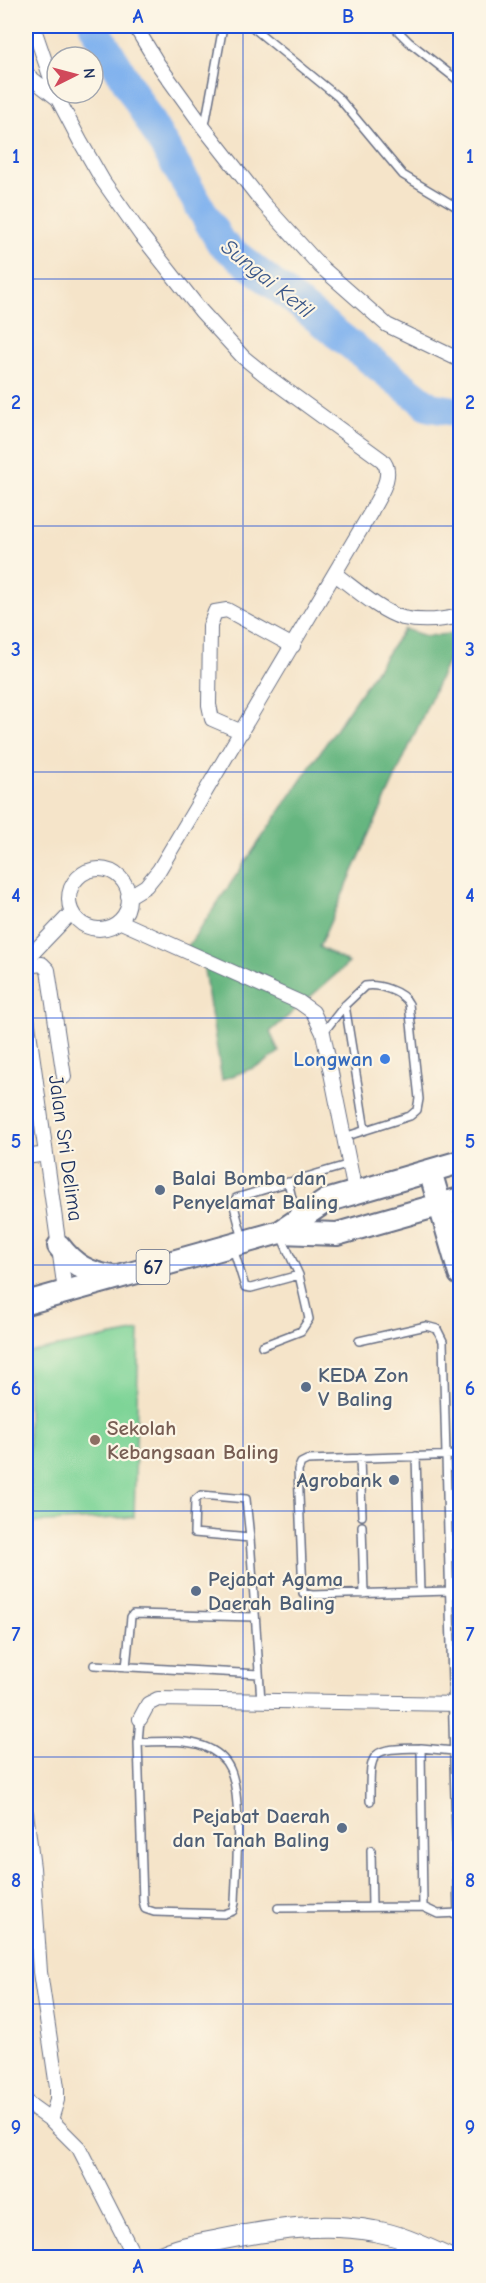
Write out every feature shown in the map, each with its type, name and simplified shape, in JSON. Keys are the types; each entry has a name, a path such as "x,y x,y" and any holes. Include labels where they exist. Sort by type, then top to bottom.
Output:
{"main road":[{"name":"67","path":"26,1303 238,1244 289,1226 326,1201 430,1171 459,1170"},
{"path":"430,1171 450,1202 460,1274"},
{"name":"67","path":"289,1226 337,1234 450,1202"},
{"path":"59,1246 67,1258 85,1270 98,1275 115,1277"},
{"path":"158,2258 190,2246 240,2236 288,2229 343,2227 375,2231 402,2238 448,2258"}],"street":[{"path":"33,26 45,61"},
{"path":"135,26 158,64 204,128 262,202 320,266 387,325 460,360"},
{"path":"26,74 45,89"},
{"path":"61,105 103,181 141,235 219,332 243,357 264,374 386,464 387,478 371,512 242,732 159,870 146,886 128,897"},
{"path":"334,574 389,612 402,618 460,616"},
{"path":"242,732 212,719 209,705 210,626 215,612 227,610 292,646"},
{"path":"105,869 124,882 128,897 125,914 111,926 93,928 77,920 72,912 71,888 75,880 88,871 105,869"},
{"path":"26,960 72,912"},
{"path":"119,921 299,1002 313,1012 323,1033 356,1192"},
{"path":"26,966 42,964 48,970 64,1077"},
{"name":"Jalan Sri Delima","path":"26,1010 65,1291"},
{"path":"26,1157 46,1154"},
{"path":"140,1719 148,1704 159,1699 457,1704"},
{"path":"26,1813 33,1868 40,1972 57,2087 57,2100 51,2120"},
{"path":"26,2102 51,2120 79,2148 135,2258"}],"lane":[{"path":"204,128 223,26"},
{"path":"251,26 338,97 402,175 460,208"},
{"path":"393,26 409,42 460,82"},
{"path":"323,1033 362,987 376,985 403,995 409,1004 418,1099 417,1110 410,1116 344,1137"},
{"path":"345,1005 365,1130"},
{"path":"299,1275 251,1288 245,1287 234,1200 350,1164"},
{"path":"262,1346 301,1331 307,1324 309,1314 289,1226 288,1182"},
{"path":"278,1908 423,1907 438,1914 459,1913 454,1750 457,1704 450,1591 443,1341 441,1334 432,1326 426,1326 359,1341"},
{"path":"450,1591 312,1595 303,1593 299,1466 304,1461 460,1455"},
{"path":"416,1456 420,1592"},
{"path":"360,1458 362,1516"},
{"path":"250,1538 194,1533 197,1496 246,1499 250,1538 261,1701"},
{"path":"362,1526 364,1594"},
{"path":"126,1666 131,1617 134,1614 255,1617"},
{"path":"94,1665 259,1674"},
{"path":"138,1742 201,1745 217,1753 229,1767 235,1784 237,1803 233,1911 224,1914 154,1912 145,1909 138,1742 140,1719"},
{"path":"370,1801 371,1762 375,1754 390,1748 454,1750"},
{"path":"421,1748 423,1907"},
{"path":"371,1851 372,1907"}],"green space":[{"path":"404,629 426,636 460,633 319,947 349,963 270,1032 279,1052 263,1064 222,1080 203,964 184,952"},
{"path":"139,1331 134,1517 30,1523 27,1353"}],"waterway":[{"name":"Sungai Ketil","path":"94,26 221,243 430,407 460,412"}],"place":[{"name":"Longwan","path":"385,1059"},
{"name":"Balai Bomba dan Penyelamat Baling","path":"160,1190"},
{"name":"KEDA Zon V Baling","path":"306,1387"},
{"name":"Sekolah Kebangsaan Baling","path":"95,1440"},
{"name":"Agrobank","path":"394,1480"},
{"name":"Pejabat Agama Daerah Baling","path":"196,1591"},
{"name":"Pejabat Daerah dan Tanah Baling","path":"342,1828"}]}
